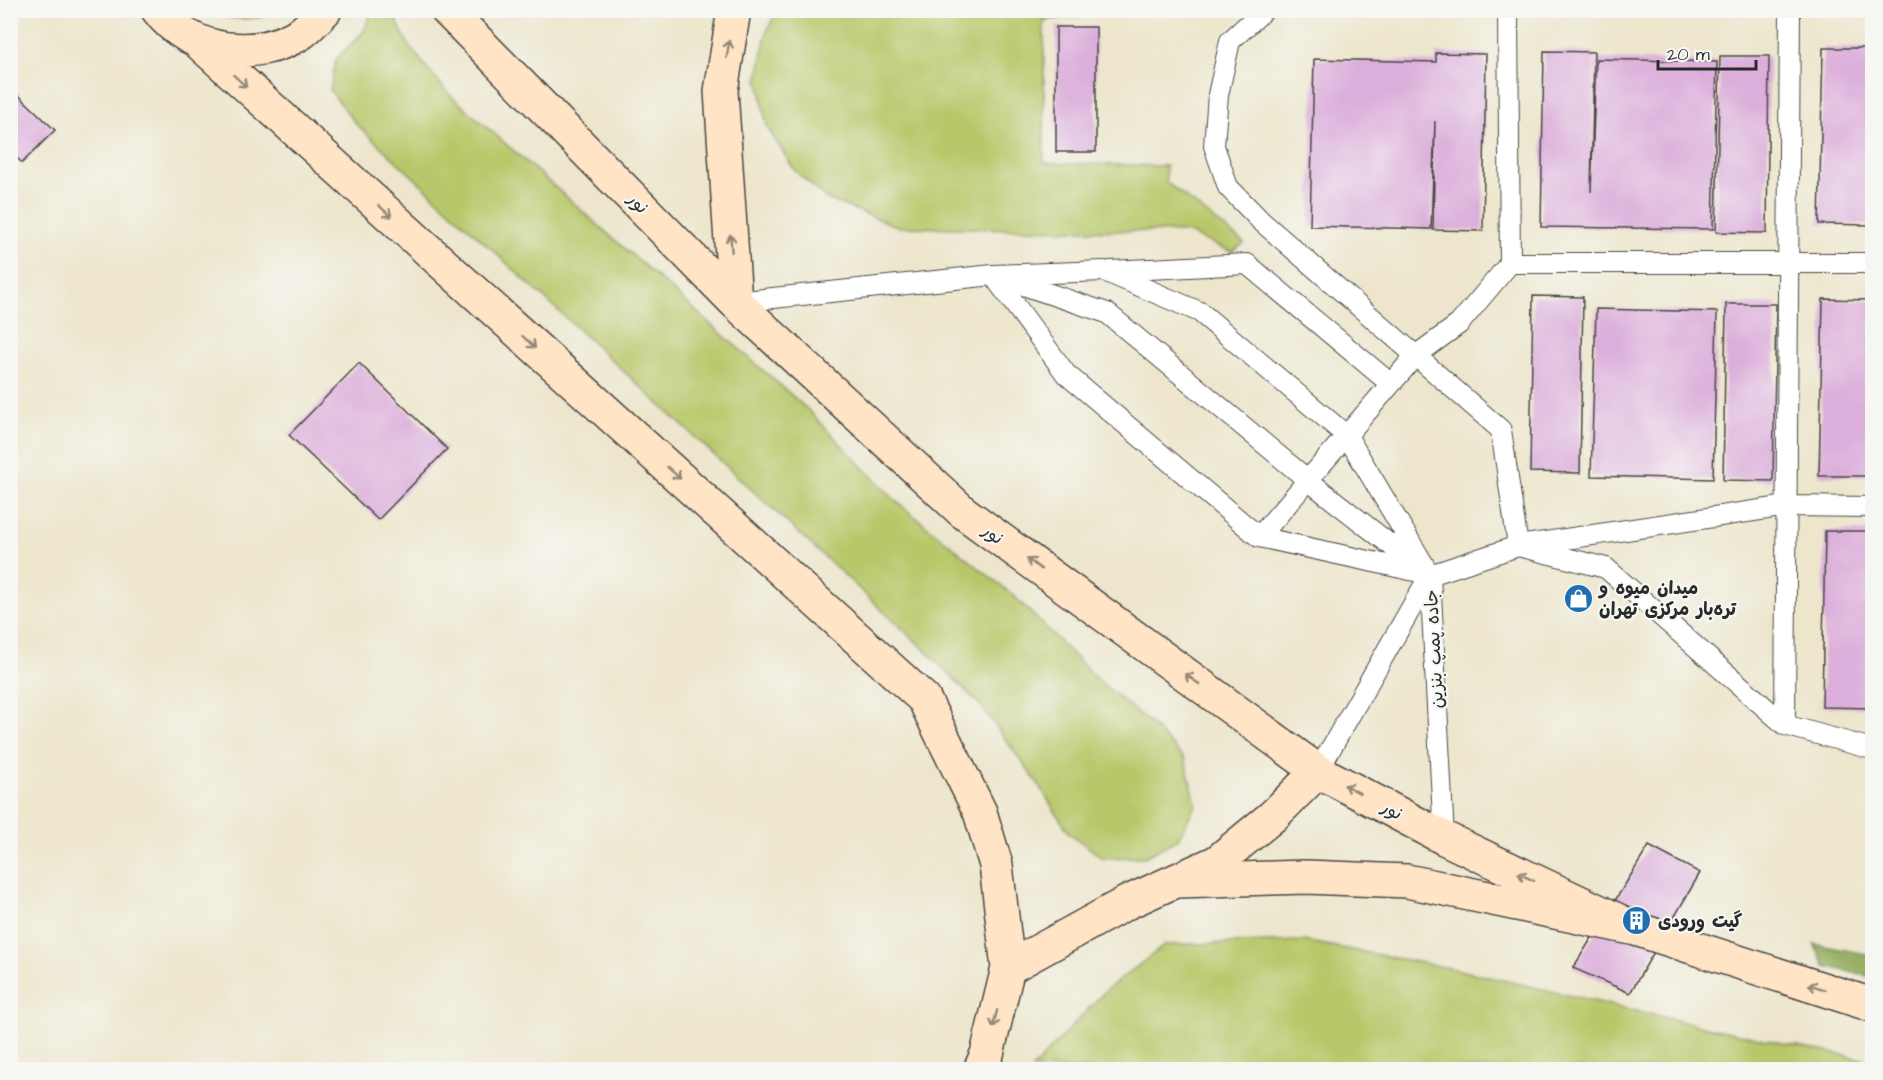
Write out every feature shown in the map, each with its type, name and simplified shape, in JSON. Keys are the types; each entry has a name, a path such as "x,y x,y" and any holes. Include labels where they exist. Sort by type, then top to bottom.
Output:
{"main road":[{"path":"158,10 166,21 196,41 924,699 980,812 996,865 1008,968 987,1054 980,1070"},
{"path":"196,41 232,51 268,47 301,33 325,10"},
{"name":"نور","path":"447,10 735,302 963,512 1318,771 1444,838 1636,928"},
{"path":"734,10 721,91 735,302"},
{"path":"1008,968 1126,903 1217,862 1273,816 1318,771"},
{"path":"1178,881 1306,877 1407,881 1636,928 1872,1005"}],"lane":[{"path":"1264,10 1230,41 1218,95 1214,146 1228,187 1262,221 1501,430 1518,546 1606,568 1785,725 1872,749"},
{"path":"1259,537 1415,356 1460,324 1510,263 1508,10"},
{"path":"1785,725 1790,10"},
{"path":"1510,263 1872,263"},
{"path":"735,302 993,275 1247,264 1391,384"},
{"path":"1104,271 1200,312 1347,435 1430,575"},
{"path":"993,275 1107,313 1309,481 1430,575"},
{"path":"993,275 1066,374 1259,537 1430,575"},
{"name":"جاده پمپ بنزین","path":"1444,838 1430,575 1518,546 1788,506 1872,507"},
{"path":"1318,771 1430,575"}],"green space":[{"path":"206,11 277,11 250,19 241,19"},
{"path":"371,11 391,11 410,47 448,93 806,408 897,502 1014,596 1097,679 1150,723 1185,759 1196,804 1178,839 1145,857 1103,858 1069,833 1036,781 981,706 922,647 355,123 330,90 336,59 364,31"},
{"path":"776,11 1086,11 1083,16 1044,20 1044,163 1166,166 1166,182 1244,243 1231,252 1186,232 899,227 827,199 795,171 767,127 758,78 766,34"},
{"path":"1304,941 1455,969 1724,1031 1872,1061 1872,1069 1032,1069 1105,991 1165,945"},
{"path":"1814,944 1872,955 1872,977 1825,966"}],"building":[{"path":"1056,27 1096,27 1096,152 1056,152"},
{"path":"1823,48 1872,48 1870,225 1819,224"},
{"path":"1544,51 1594,52 1591,192 1596,59 1717,62 1713,229 1541,227"},
{"path":"1436,53 1486,54 1483,231 1433,230 1435,121 1431,229 1310,226 1314,59 1436,62"},
{"path":"1720,56 1769,56 1767,233 1716,232"},
{"path":"10,87 55,130 22,163 10,151"},
{"path":"1533,296 1583,297 1580,473 1530,472"},
{"path":"1823,299 1872,300 1870,476 1819,476"},
{"path":"1726,304 1776,304 1773,481 1723,480"},
{"path":"1596,309 1717,312 1713,479 1591,476"},
{"path":"359,363 447,449 378,520 289,435"},
{"path":"1825,531 1872,531 1872,708 1822,707"},
{"name":"گیت ورودی","path":"1649,846 1700,873 1630,993 1573,968"}],"place":[{"name":"میدان میوه و تره‌بار مرکزی تهران","path":"1578,598"},
{"name":"گیت ورودی","path":"1637,921"}]}
